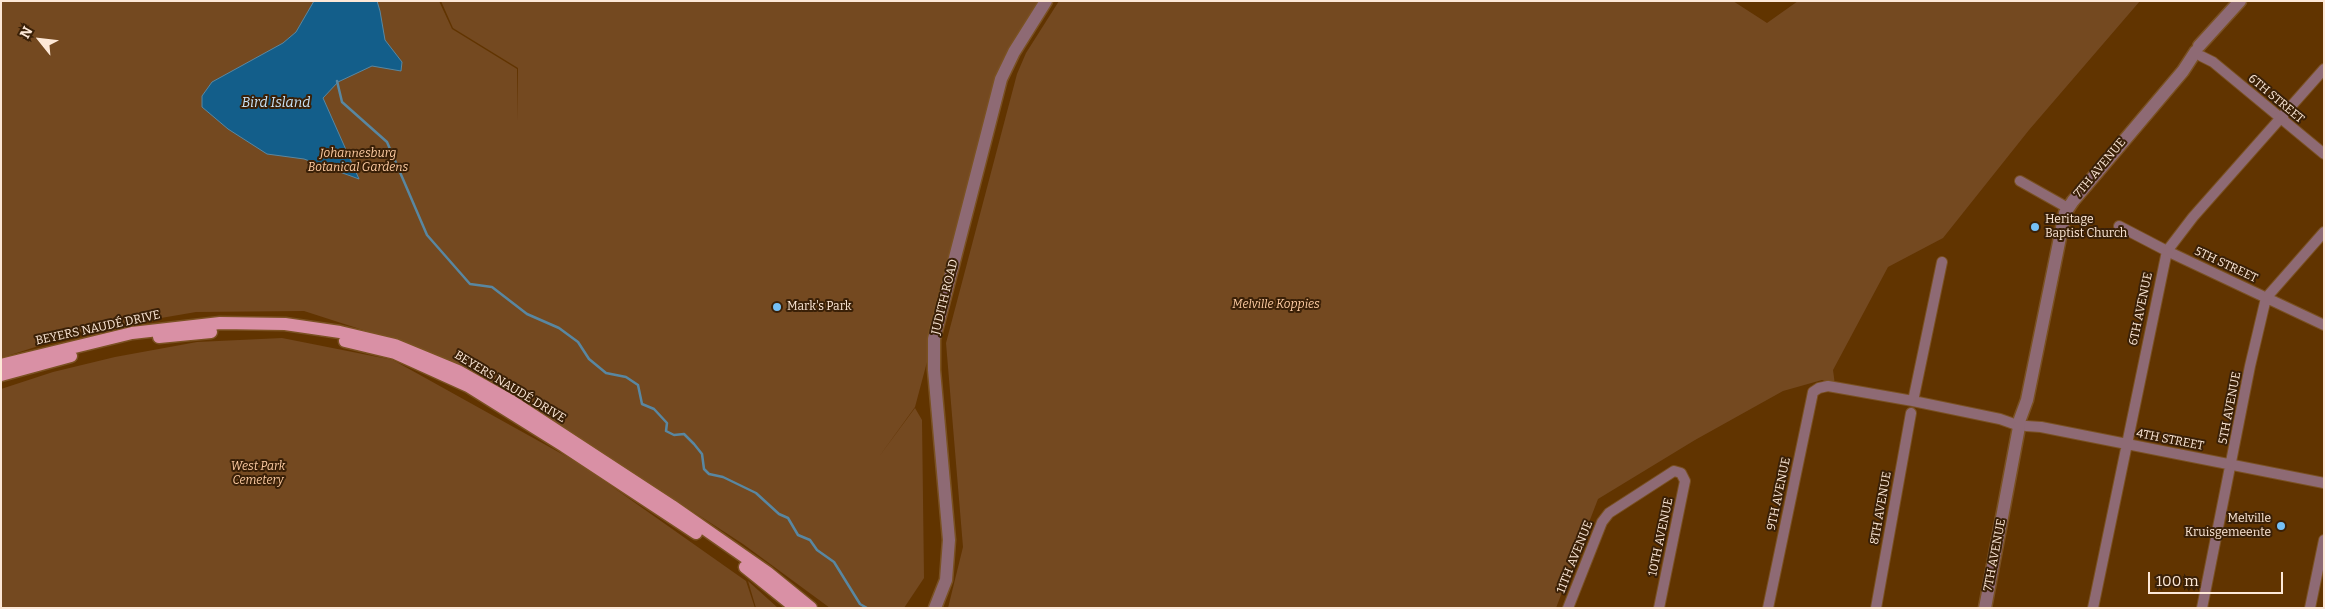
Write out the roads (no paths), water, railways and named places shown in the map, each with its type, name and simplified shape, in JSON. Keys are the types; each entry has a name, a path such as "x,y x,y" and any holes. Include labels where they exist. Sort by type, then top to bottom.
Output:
{"main road":[{"name":"BEYERS NAUDÉ DRIVE","path":"1,365 132,333 220,323 285,324 348,333 395,345 458,371 520,407 672,506 768,573 812,608"},
{"name":"BEYERS NAUDÉ DRIVE","path":"1,375 123,343 165,336 233,330 293,333 351,342 387,351 468,386 542,432 713,544 796,608"}],"street":[{"name":"JUDITH ROAD","path":"935,608 946,580 949,540 934,370 934,339 1001,79 1014,52 1046,1"},
{"name":"7TH AVENUE","path":"1985,608 2058,238 2068,208 2201,52 2240,1"},
{"name":"6TH STREET","path":"2201,52 2324,154"},
{"name":"6TH AVENUE","path":"2093,608 2167,251 2193,217 2281,120 2324,69"},
{"path":"2020,181 2068,208"},
{"name":"5TH STREET","path":"2119,226 2324,326"},
{"name":"5TH AVENUE","path":"2202,608 2232,465 2250,366 2266,298 2324,232"},
{"path":"1913,401 1942,262"},
{"name":"4TH STREET","path":"1818,388 1828,386 1913,401 2324,483"},
{"name":"9TH AVENUE","path":"1768,608 1812,397 1818,388"},
{"name":"8TH AVENUE","path":"1876,608 1911,413"},
{"name":"11TH AVENUE","path":"1568,608 1602,522 1609,513 1674,471 1681,474"},
{"name":"10TH AVENUE","path":"1659,608 1685,481 1681,474"},
{"path":"2310,608 2324,540"}],"water":[{"name":"Bird Island","path":"314,1 377,1 385,40 402,62 401,71 372,66 338,82 323,98 359,179 304,159 267,154 228,129 202,107 202,96 212,82 283,43 296,32"}],"waterway":[{"path":"337,81 342,102 387,142 427,235 470,284 492,287 527,314 559,328 578,342 589,359 606,373 626,377 638,385 642,404 654,409 667,423 666,431 674,435 684,434 694,444 702,454 704,469 709,474 723,477 756,493 779,514 788,518 798,535 810,540 817,550 834,562 860,604 867,608"}],"place":[{"name":"Heritage Baptist Church","path":"2035,227"},
{"name":"Mark's Park","path":"777,307"},
{"name":"Melville Kruisgemeente","path":"2281,526"}],"park label":[{"name":"Johannesburg Botanical Gardens","path":"358,161"},
{"name":"Melville Koppies","path":"1276,305"},
{"name":"West Park Cemetery","path":"258,474"}]}
